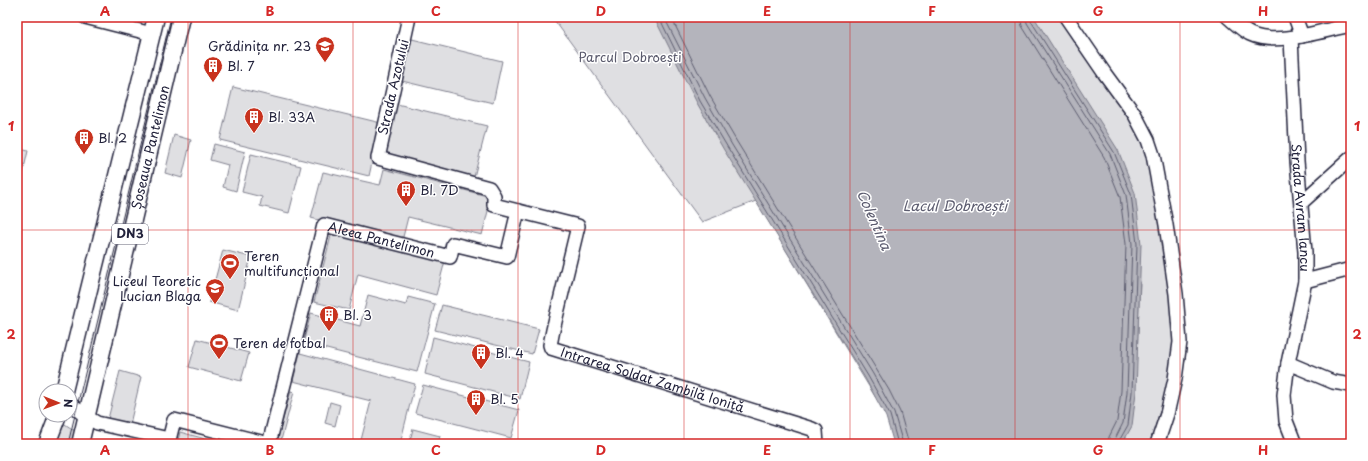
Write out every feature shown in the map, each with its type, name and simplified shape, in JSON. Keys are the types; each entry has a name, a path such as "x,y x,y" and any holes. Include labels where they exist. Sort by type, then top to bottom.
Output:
{"main road":[{"name":"Șoseaua Pantelimon","path":"66,383 156,17"},
{"name":"Șoseaua Pantelimon","path":"80,444 181,17"},
{"path":"47,444 55,423"}],"street":[{"path":"85,17 152,34"},
{"name":"Strada Azotului","path":"409,17 378,158 489,188 494,196 494,205 518,211"},
{"path":"1066,17 1135,115 1148,140 1153,155 1166,225 1176,294 1180,342 1176,379 1157,444"},
{"path":"1228,17 1251,34 1274,38 1297,37 1351,25"},
{"name":"Strada Avram Iancu","path":"1292,442 1286,421 1284,395 1288,362 1305,281 1304,238 1297,161 1297,37 1295,17"},
{"path":"1301,203 1351,158"},
{"name":"Aleea Pantelimon","path":"87,418 98,423 168,442 174,420 269,444 324,225 450,258 453,244 507,257 518,211"},
{"name":"Intrarea Soldat Zambilă Ioniță","path":"518,211 578,226 551,336 551,348 812,429 816,432 817,444"},
{"path":"1305,281 1351,269"},
{"path":"1288,362 1333,382 1351,385"},
{"path":"78,411 87,418"}],"green space":[{"name":"Parcul Dobroești","path":"552,17 715,17 876,398 756,201 702,222"},
{"path":"968,17 1065,17 1135,124 1144,142 1163,234 1176,346 1171,375 1150,444 1001,444 1137,357 1140,281"},
{"path":"412,39 502,61 493,103 402,81"},
{"path":"233,87 381,123 369,176 220,140"},
{"path":"397,104 487,126 474,177 385,156"},
{"path":"174,135 191,140 182,178 165,173"},
{"path":"214,144 245,152 236,191 223,187 228,165 210,160"},
{"path":"17,148 28,151 17,198"},
{"path":"251,154 301,166 289,213 260,206 262,197 242,192"},
{"path":"384,169 487,196 490,203 482,235 408,217 402,241 311,218 323,172 380,185"},
{"path":"332,232 445,261 436,295 358,274 349,310 314,302"},
{"name":"Teren multifuncțional","path":"223,250 251,257 238,310 209,302"},
{"path":"368,295 406,305 408,297 435,304 417,372 303,343 311,313 360,326"},
{"path":"442,305 539,329 532,354 435,330"},
{"path":"433,337 529,362 520,399 425,374"},
{"name":"Teren de fotbal","path":"197,339 249,353 241,381 189,367"},
{"path":"300,353 415,384 400,444 360,444 371,401 293,381"},
{"path":"120,371 141,377 130,424 108,419"},
{"name":"Bl. 5","path":"423,385 519,410 511,438 415,413"},
{"path":"291,391 294,392 280,444 276,444"},
{"path":"330,402 340,405 335,426 325,423"},
{"path":"62,423 75,431 72,444 52,444"},
{"path":"413,429 440,436 438,444 409,444"},
{"path":"180,432 224,444 177,444"}],"water":[{"name":"Lacul Dobroești","path":"654,17 1034,17 1118,150 1135,193 1141,244 1136,392 1132,426 1122,444 894,444 886,417 865,378 724,150 697,103"}],"tram line":[{"path":"68,444 171,17"}],"place":[{"name":"Grădinița nr. 23","path":"325,63"},
{"name":"Bl. 7","path":"213,83"},
{"name":"Bl. 33A","path":"254,134"},
{"name":"Bl. 2","path":"84,155"},
{"name":"Bl. 7D","path":"406,207"},
{"name":"Teren multifuncțional","path":"230,280"},
{"name":"Liceul Teoretic Lucian Blaga","path":"215,305"},
{"name":"Bl. 3","path":"329,332"},
{"name":"Teren de fotbal","path":"219,360"},
{"name":"Bl. 4","path":"481,370"},
{"name":"Bl. 5","path":"476,416"}],"water label":[{"name":"Colentina","path":"874,220"}]}
